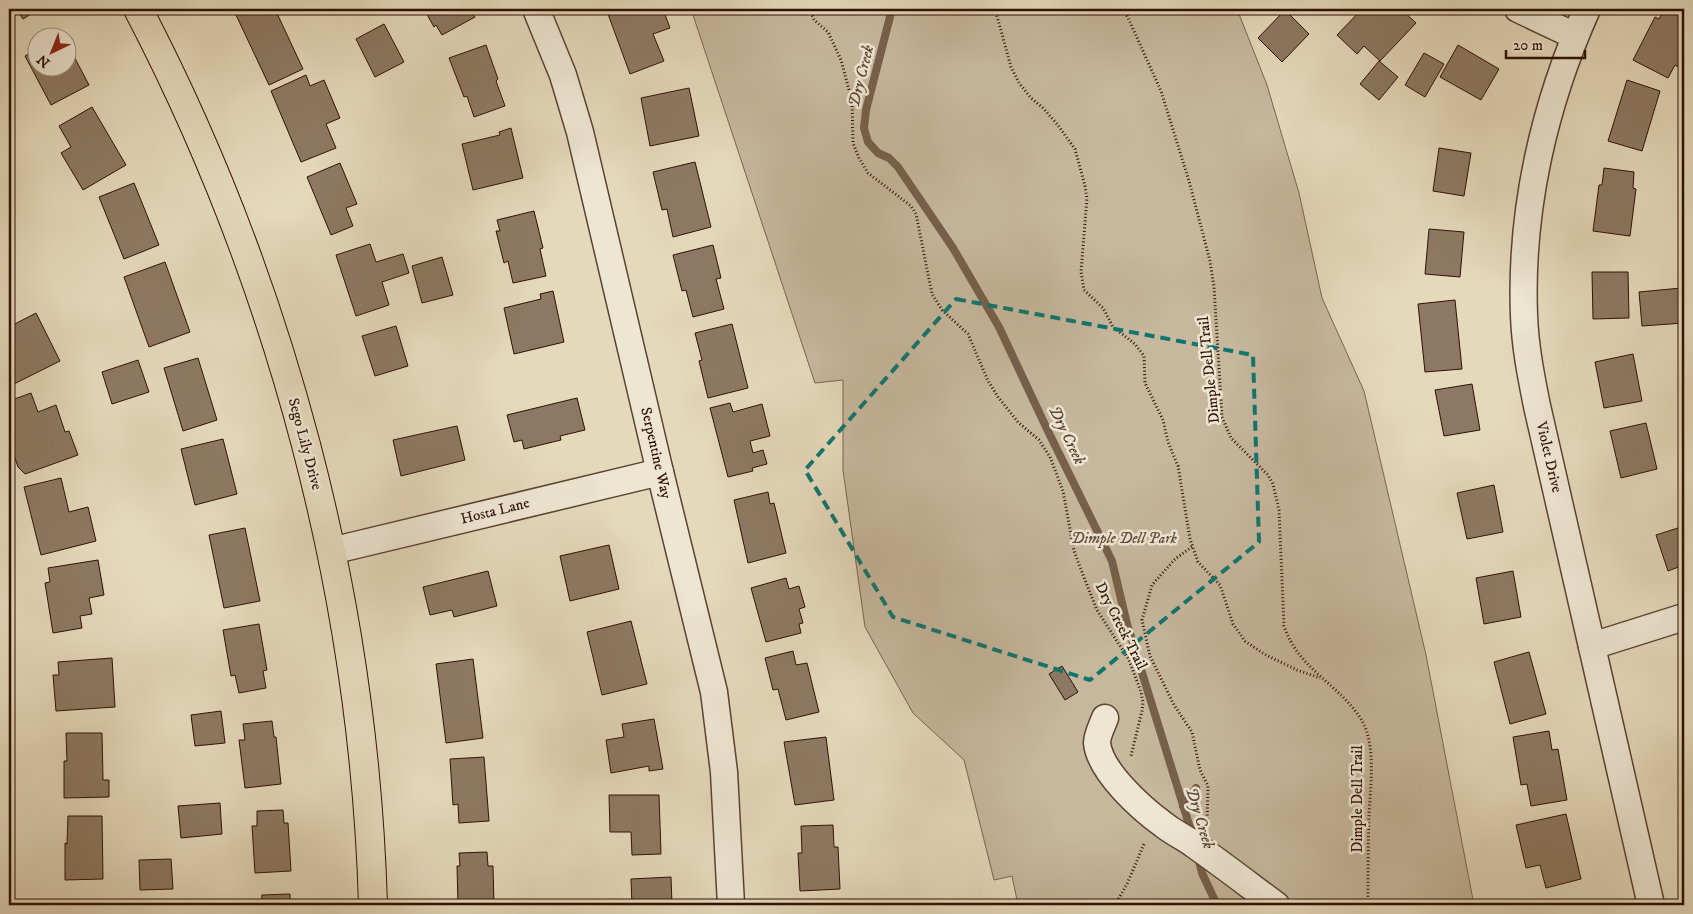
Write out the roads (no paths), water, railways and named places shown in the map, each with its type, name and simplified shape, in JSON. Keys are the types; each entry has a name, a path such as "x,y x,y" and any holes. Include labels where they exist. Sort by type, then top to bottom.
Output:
{"main road":[{"name":"Sego Lily Drive","path":"138,9 164,59 216,174 260,294 298,411 331,551 353,677 366,784 373,905"}],"street":[{"name":"Serpentine Way","path":"536,9 563,75 580,132 714,692 724,772 732,905"},
{"path":"1518,9 1575,36"},
{"name":"Violet Drive","path":"1587,9 1554,94 1538,155 1528,214 1524,270 1524,317 1529,362 1537,406 1651,905"},
{"name":"Hosta Lane","path":"331,551 660,472"},
{"path":"1592,646 1684,618"},
{"path":"1105,718 1098,734 1097,743 1102,759 1114,778 1130,796 1156,818 1276,905"}],"waterway":[{"name":"Dry Creek","path":"892,9 866,110 864,128 868,142 878,153 889,158 898,167 953,248 999,327 1112,561 1127,624 1192,834"},
{"path":"1183,806 1196,788"},
{"name":"Dry Creek","path":"1198,857 1202,873 1217,905"}],"park label":[{"name":"Dimple Dell Park","path":"1124,538"}]}
